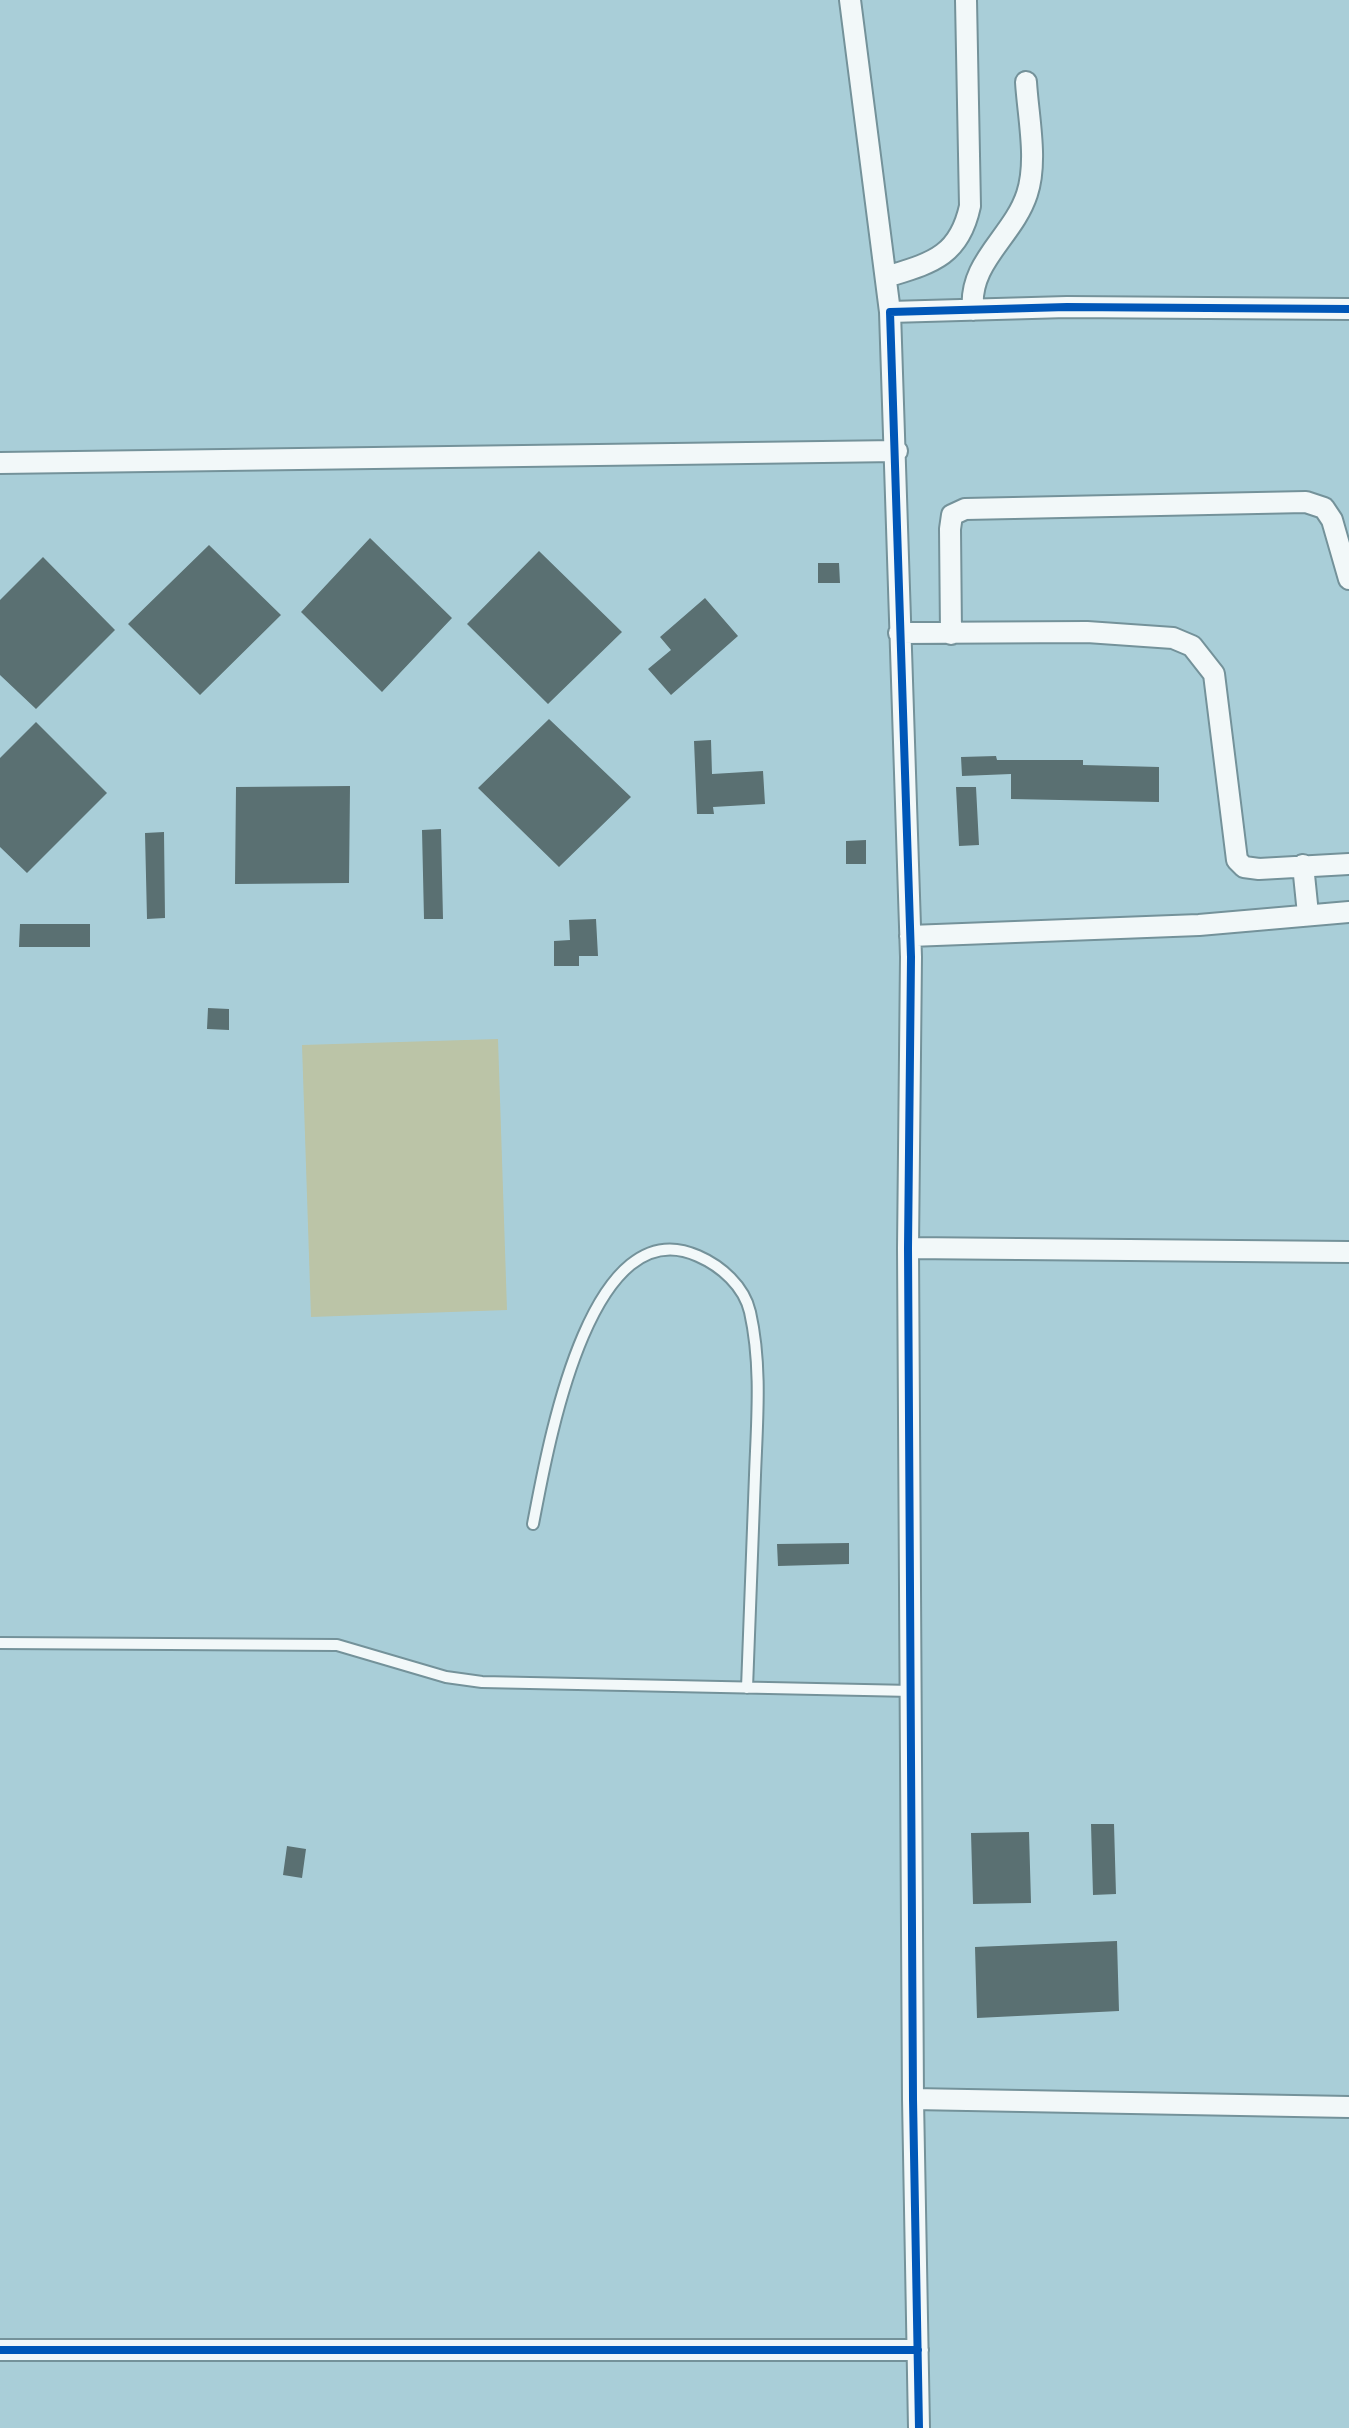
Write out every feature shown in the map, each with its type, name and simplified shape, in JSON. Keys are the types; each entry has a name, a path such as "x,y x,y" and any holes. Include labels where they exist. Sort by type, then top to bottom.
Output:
{"street":[{"path":"850,0 890,312 897,451 899,633 910,936 908,1248 913,2099 919,2428"},
{"path":"886,277 935,261 955,242 967,219 970,206 966,0"},
{"path":"973,310 972,292 978,271 1027,195 1030,168 1026,82"},
{"path":"890,312 1349,309"},
{"path":"0,463 897,451"},
{"path":"951,634 950,529 952,515 965,509 1306,502 1324,508 1332,520 1349,579"},
{"path":"899,633 1087,632 1173,638 1192,646 1214,674 1237,860 1244,867 1259,869 1349,864"},
{"path":"1303,865 1308,914"},
{"path":"910,936 1199,925 1349,912"},
{"path":"908,1248 1349,1252"},
{"path":"913,2099 1349,2107 1349,2088"},
{"path":"0,2350 918,2350"}],"lane":[{"path":"533,1524 554,1417 570,1369 604,1293 626,1269 644,1256 668,1251 696,1255 725,1272 750,1309 759,1381 747,1688"},
{"path":"0,1643 337,1645 446,1677 482,1682 912,1691"}],"green space":[{"path":"498,1039 507,1310 311,1317 302,1045"}],"building":[{"path":"370,538 452,618 382,692 301,612"},
{"path":"209,545 281,615 200,695 128,624"},
{"path":"539,551 622,632 548,704 467,624"},
{"path":"43,557 115,630 36,709 0,675 0,600"},
{"path":"818,563 839,563 840,583 818,583"},
{"path":"705,598 738,636 671,695 648,669 671,650 660,637"},
{"path":"549,719 631,797 559,867 478,788"},
{"path":"36,722 107,793 27,873 0,847 0,758"},
{"path":"711,740 712,774 763,771 765,804 713,807 714,814 697,814 694,741"},
{"path":"996,756 997,760 1083,760 1083,765 1159,767 1159,802 1011,799 1011,774 962,776 961,757"},
{"path":"350,786 349,883 235,884 236,787"},
{"path":"956,787 976,787 979,845 959,846"},
{"path":"441,829 443,919 424,919 422,830"},
{"path":"164,832 165,918 147,919 145,833"},
{"path":"866,840 866,864 846,864 846,841"},
{"path":"596,919 598,956 579,956 579,966 554,966 554,941 570,940 569,920"},
{"path":"20,924 90,924 90,947 19,947"},
{"path":"208,1008 229,1009 229,1030 207,1029"},
{"path":"849,1543 849,1564 778,1566 777,1544"},
{"path":"1091,1824 1114,1824 1116,1894 1093,1895"},
{"path":"1029,1832 1031,1903 973,1904 971,1833"},
{"path":"287,1846 306,1849 302,1878 283,1875"},
{"path":"1117,1941 1119,2011 977,2018 975,1947"}],"cycle path":[{"path":"919,2428 913,2099 908,1248 911,957 890,312 1067,307 1349,309"},
{"path":"0,2350 918,2350"}]}
